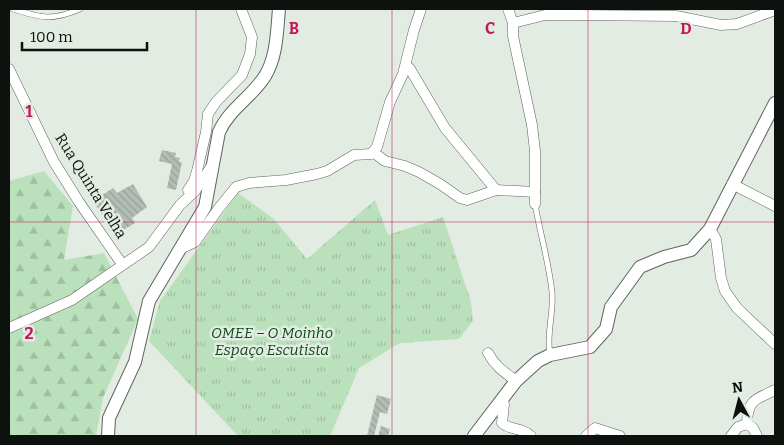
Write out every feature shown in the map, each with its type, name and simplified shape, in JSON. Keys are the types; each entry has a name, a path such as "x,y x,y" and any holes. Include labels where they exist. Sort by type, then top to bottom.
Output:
{"street":[{"path":"185,200 197,171 208,114 216,102 242,75 250,54 252,37 242,9"},
{"path":"108,436 109,418 134,362 149,302 204,207 219,132 224,121 265,77 270,65 274,50 279,9"},
{"path":"180,249 195,242 236,187 249,183 286,180 317,174 327,171 354,155 372,154 377,147 390,102 404,74 421,9"},
{"path":"508,9 513,23 513,36 532,125 535,151 535,204"},
{"path":"513,23 546,15 576,15 676,16 721,25 737,24 775,10"},
{"path":"406,65 445,128 496,190"},
{"name":"Rua Quinta Velha","path":"9,69 26,100 54,162 122,264"},
{"path":"474,436 516,381 538,361 550,355 590,347 606,329 611,307 640,268 664,257 691,250 710,229 775,103"},
{"path":"373,152 385,161 419,172 460,198 467,200 496,190 536,192"},
{"path":"9,328 72,300 149,246 185,200 195,191 213,164"},
{"path":"732,184 775,206"},
{"path":"710,229 716,239 721,278 725,291 737,308 775,344"},
{"path":"488,353 500,369 516,381"},
{"path":"747,424 747,414 753,403 760,396 775,390"},
{"path":"502,398 504,404 502,423 506,426 525,430 531,436"},
{"path":"731,436 738,427 747,424"},
{"path":"747,424 753,428 758,436"},
{"path":"586,436 595,428 620,436"}],"lane":[{"path":"13,9 33,16 46,17 60,17 80,9"},
{"path":"535,204 552,292 550,355"}],"green space":[{"path":"44,171 73,206 64,260 104,253 138,319 103,398 96,436 9,436 9,181"},
{"name":"OMEE – O Moinho Espaço Escutista","path":"238,193 274,219 307,259 375,200 388,235 443,217 471,302 473,321 459,339 400,343 359,368 330,436 238,436 149,341 160,301"}],"building":[{"path":"162,150 176,153 175,157 180,158 179,162 182,162 176,190 167,188 172,164 159,161"},
{"path":"133,184 147,207 132,218 135,223 115,235 93,201 113,188 117,193"},
{"path":"377,395 391,399 387,414 380,412 374,436 367,436"},
{"path":"381,426 390,429 388,436 378,436"}]}
